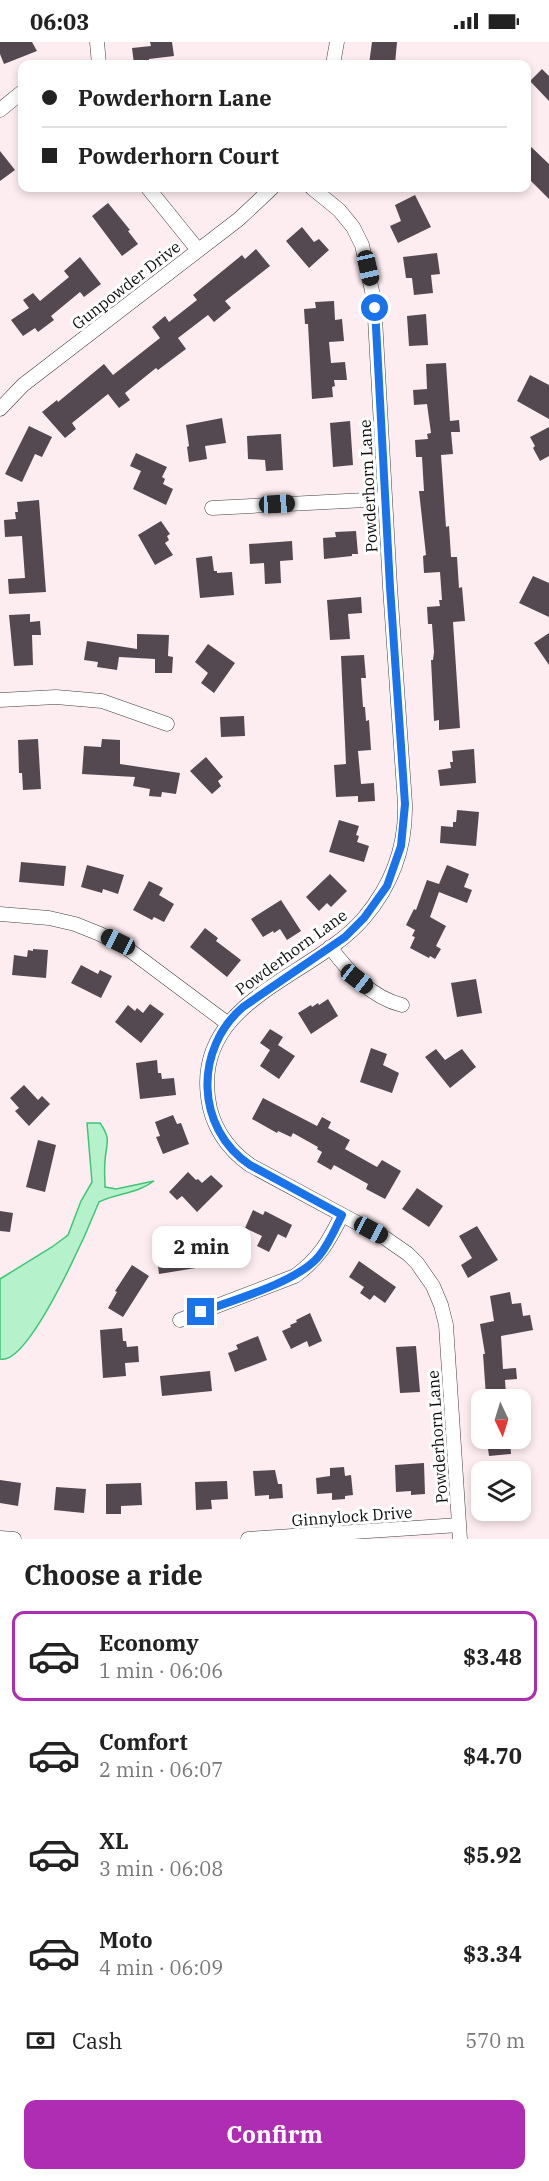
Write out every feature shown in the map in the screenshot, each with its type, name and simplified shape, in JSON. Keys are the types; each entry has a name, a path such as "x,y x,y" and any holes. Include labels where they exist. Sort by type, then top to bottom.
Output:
{"street":[{"path":"97,42 99,60"},
{"path":"334,60 337,42"},
{"path":"0,110 18,96"},
{"path":"151,192 198,250"},
{"name":"Gunpowder Drive","path":"0,408 23,385 238,219 268,192"},
{"name":"Powderhorn Lane","path":"317,192 339,210 353,227 362,245 375,308 405,804 403,832 393,872 376,902 350,932 243,1007 227,1023 215,1044 207,1074 209,1106 219,1131 230,1147 250,1165 385,1238 408,1254 429,1280 439,1299 446,1332 460,1532"},
{"path":"212,508 385,499"},
{"path":"0,700 56,697 102,701 167,724"},
{"path":"0,914 49,918 75,924 100,934 124,946 227,1023"},
{"path":"330,947 357,979 378,995 402,1005"},
{"path":"180,1320 294,1276 319,1256 342,1215"},
{"name":"Ginnylock Drive","path":"248,1539 460,1532"},
{"path":"0,1538 14,1539"}],"shaded area":[{"path":"87,1123 100,1123 106,1134 105,1187 116,1189 154,1181 140,1189 99,1202 71,1265 41,1319 12,1356 0,1359 0,1279 68,1235 81,1201 92,1182"}],"building":[{"path":"0,42 32,42 37,51 4,64 0,54"},
{"path":"150,42 172,42 174,56 134,60 132,48 151,46"},
{"path":"372,42 397,42 395,60 370,60"},
{"path":"542,69 549,76 549,101 531,82"},
{"path":"531,147 549,164 549,199 531,181"},
{"path":"0,151 15,170 0,181"},
{"path":"415,195 431,227 398,243 390,226 401,221 395,205"},
{"path":"108,203 130,230 128,231 138,244 122,256 92,216"},
{"path":"302,227 314,242 319,239 329,250 309,268 286,241"},
{"path":"256,249 270,266 225,301 231,308 214,322 208,315 178,338 186,349 158,370 156,368 125,393 130,400 119,408 108,394 72,423 76,429 65,438 42,412 57,400 58,402 104,364 113,375 160,338 152,327 165,316 169,322 197,300 193,295 242,255 245,259"},
{"path":"437,253 440,274 431,275 433,293 414,295 412,278 406,278 403,257"},
{"path":"80,257 101,284 84,297 80,292 51,316 54,320 38,332 35,328 23,336 11,320 29,308 23,300 33,293 40,301 69,277 64,271"},
{"path":"334,301 335,320 342,319 344,341 329,342 331,363 345,362 347,380 334,380 333,397 312,399 308,324 305,324 304,309 316,308 315,302"},
{"path":"426,314 428,345 409,346 407,316"},
{"path":"446,363 450,421 459,420 460,432 451,432 453,454 441,455 446,527 449,526 451,557 457,557 459,588 462,587 465,621 453,622 460,728 439,730 439,720 434,721 431,660 433,660 434,652 432,624 428,624 427,607 440,606 439,600 442,600 440,572 424,573 423,556 426,555 419,491 424,491 422,457 416,457 415,440 428,439 427,434 431,433 427,404 414,405 413,390 427,389 426,364"},
{"path":"530,375 549,385 549,419 517,401"},
{"path":"222,418 226,443 205,446 207,459 189,462 186,425"},
{"path":"350,421 353,465 333,467 330,423"},
{"path":"29,426 52,437 42,457 35,454 22,482 5,474"},
{"path":"549,427 549,456 540,461 530,437"},
{"path":"281,434 283,470 266,471 265,460 248,459 247,436"},
{"path":"136,453 167,467 162,477 165,479 163,484 173,489 166,505 133,489 141,471 130,466"},
{"path":"39,500 46,592 9,594 8,579 25,578 22,536 5,537 4,520 16,519 17,502"},
{"path":"161,521 170,534 167,536 169,540 165,543 173,555 155,565 138,535"},
{"path":"356,531 358,554 324,559 323,538 336,537 335,532"},
{"path":"292,541 293,560 280,561 281,583 265,584 264,563 250,564 249,544"},
{"path":"212,556 214,571 217,573 232,572 234,595 200,598 196,558"},
{"path":"533,576 549,583 549,617 519,603"},
{"path":"361,597 362,613 348,614 350,639 330,640 327,600"},
{"path":"30,614 30,622 40,621 41,635 32,635 33,665 14,666 9,615"},
{"path":"549,633 549,665 534,643"},
{"path":"137,634 169,635 168,656 173,657 172,673 155,673 155,659 119,657 117,670 97,667 98,662 84,660 87,641 137,649"},
{"path":"208,644 235,663 214,693 201,683 208,673 195,662"},
{"path":"364,655 366,678 361,678 363,707 365,707 366,721 369,720 371,750 358,751 361,784 374,783 375,801 358,802 358,796 336,797 334,765 346,764 341,656"},
{"path":"244,716 245,736 221,737 220,717"},
{"path":"38,739 41,789 23,790 22,773 19,773 18,740"},
{"path":"102,739 120,740 120,764 180,773 176,794 162,792 161,797 149,796 150,789 133,786 135,777 82,774 84,746 101,747"},
{"path":"474,749 476,783 440,786 438,770 451,768 452,751"},
{"path":"206,757 223,777 218,781 221,786 212,794 190,771"},
{"path":"457,810 479,812 476,846 440,843 441,826 453,827"},
{"path":"339,820 359,826 356,835 359,836 357,842 369,846 364,862 329,852"},
{"path":"21,862 66,866 64,886 19,882"},
{"path":"87,865 124,875 118,894 103,889 102,893 81,887"},
{"path":"447,865 469,874 464,887 472,890 467,903 439,892 430,917 446,926 436,946 441,949 435,959 410,948 415,937 412,936 415,930 406,925 414,909 416,910 427,880 439,884"},
{"path":"330,874 347,891 331,907 327,903 319,911 306,897"},
{"path":"149,881 163,888 159,895 174,904 164,922 154,917 152,920 133,910"},
{"path":"281,900 301,931 287,940 280,929 263,937 251,919"},
{"path":"205,928 218,938 216,941 241,960 227,977 190,947"},
{"path":"33,949 48,950 46,978 12,975 14,955 27,957 28,950 33,951"},
{"path":"81,965 98,974 100,970 112,976 101,998 71,983"},
{"path":"476,979 482,1013 457,1017 451,983"},
{"path":"328,999 338,1016 311,1034 298,1013"},
{"path":"150,1004 164,1014 141,1043 115,1022 128,1005 135,1011 137,1008 143,1013"},
{"path":"270,1029 283,1037 278,1045 295,1056 279,1079 260,1066 270,1050 260,1043"},
{"path":"371,1048 387,1054 383,1065 399,1073 392,1093 360,1082"},
{"path":"436,1049 445,1060 462,1049 476,1067 450,1088 425,1057"},
{"path":"157,1060 158,1073 161,1073 162,1079 174,1078 176,1095 140,1099 136,1063"},
{"path":"24,1085 38,1100 42,1096 50,1104 29,1126 15,1111 19,1108 10,1098"},
{"path":"263,1098 317,1126 322,1117 331,1122 328,1128 350,1140 345,1149 377,1167 382,1160 401,1171 385,1199 366,1189 368,1184 334,1165 331,1170 317,1162 322,1152 317,1149 318,1147 293,1133 291,1137 278,1131 277,1133 252,1119"},
{"path":"173,1115 177,1124 181,1123 189,1144 163,1154 156,1137 160,1136 155,1122"},
{"path":"38,1140 56,1145 45,1192 26,1187"},
{"path":"188,1172 202,1183 211,1175 223,1186 197,1212 182,1196 177,1200 169,1192"},
{"path":"417,1188 443,1206 429,1227 402,1209"},
{"path":"253,1210 263,1215 265,1211 292,1225 286,1238 278,1234 269,1252 257,1246 262,1236 245,1228"},
{"path":"0,1211 13,1213 10,1232 0,1231"},
{"path":"477,1226 498,1260 468,1278 461,1265 472,1258 459,1236"},
{"path":"170,1241 171,1248 199,1244 202,1267 159,1274 156,1250 158,1250 158,1243"},
{"path":"359,1261 396,1287 385,1303 374,1295 370,1300 360,1293 364,1287 349,1277"},
{"path":"132,1265 149,1276 123,1317 108,1308 117,1292 115,1291"},
{"path":"510,1292 512,1304 521,1303 523,1316 530,1315 533,1330 501,1336 503,1369 516,1368 517,1379 505,1380 506,1389 486,1389 483,1354 485,1354 480,1324 494,1321 490,1296"},
{"path":"310,1313 322,1341 309,1347 307,1341 291,1349 282,1331"},
{"path":"122,1328 123,1341 126,1341 127,1347 138,1346 139,1362 125,1363 126,1376 103,1378 100,1330"},
{"path":"258,1336 267,1360 235,1372 228,1353 238,1349 236,1345"},
{"path":"416,1346 420,1392 400,1393 396,1347"},
{"path":"210,1371 212,1391 162,1396 160,1376"},
{"path":"488,1449 511,1449 511,1454 489,1456"},
{"path":"424,1463 425,1494 411,1495 411,1491 396,1492 395,1465"},
{"path":"344,1467 345,1476 351,1475 353,1495 345,1496 345,1499 332,1500 332,1493 317,1494 316,1478 330,1476 330,1468"},
{"path":"275,1470 278,1484 282,1484 283,1498 269,1499 269,1495 255,1496 253,1471"},
{"path":"0,1480 21,1483 18,1506 0,1503"},
{"path":"227,1481 228,1499 211,1500 212,1509 196,1510 195,1482"},
{"path":"141,1483 142,1505 121,1506 121,1514 106,1514 106,1484"},
{"path":"56,1487 86,1489 84,1513 54,1510"}],"route":[{"path":"201,1312 294,1276 310,1265 323,1250 342,1215 239,1157 222,1137 213,1119 208,1100 207,1074 210,1055 232,1017 243,1007 345,937 364,918 387,886 401,846 405,804 390,587 375,308"}]}
